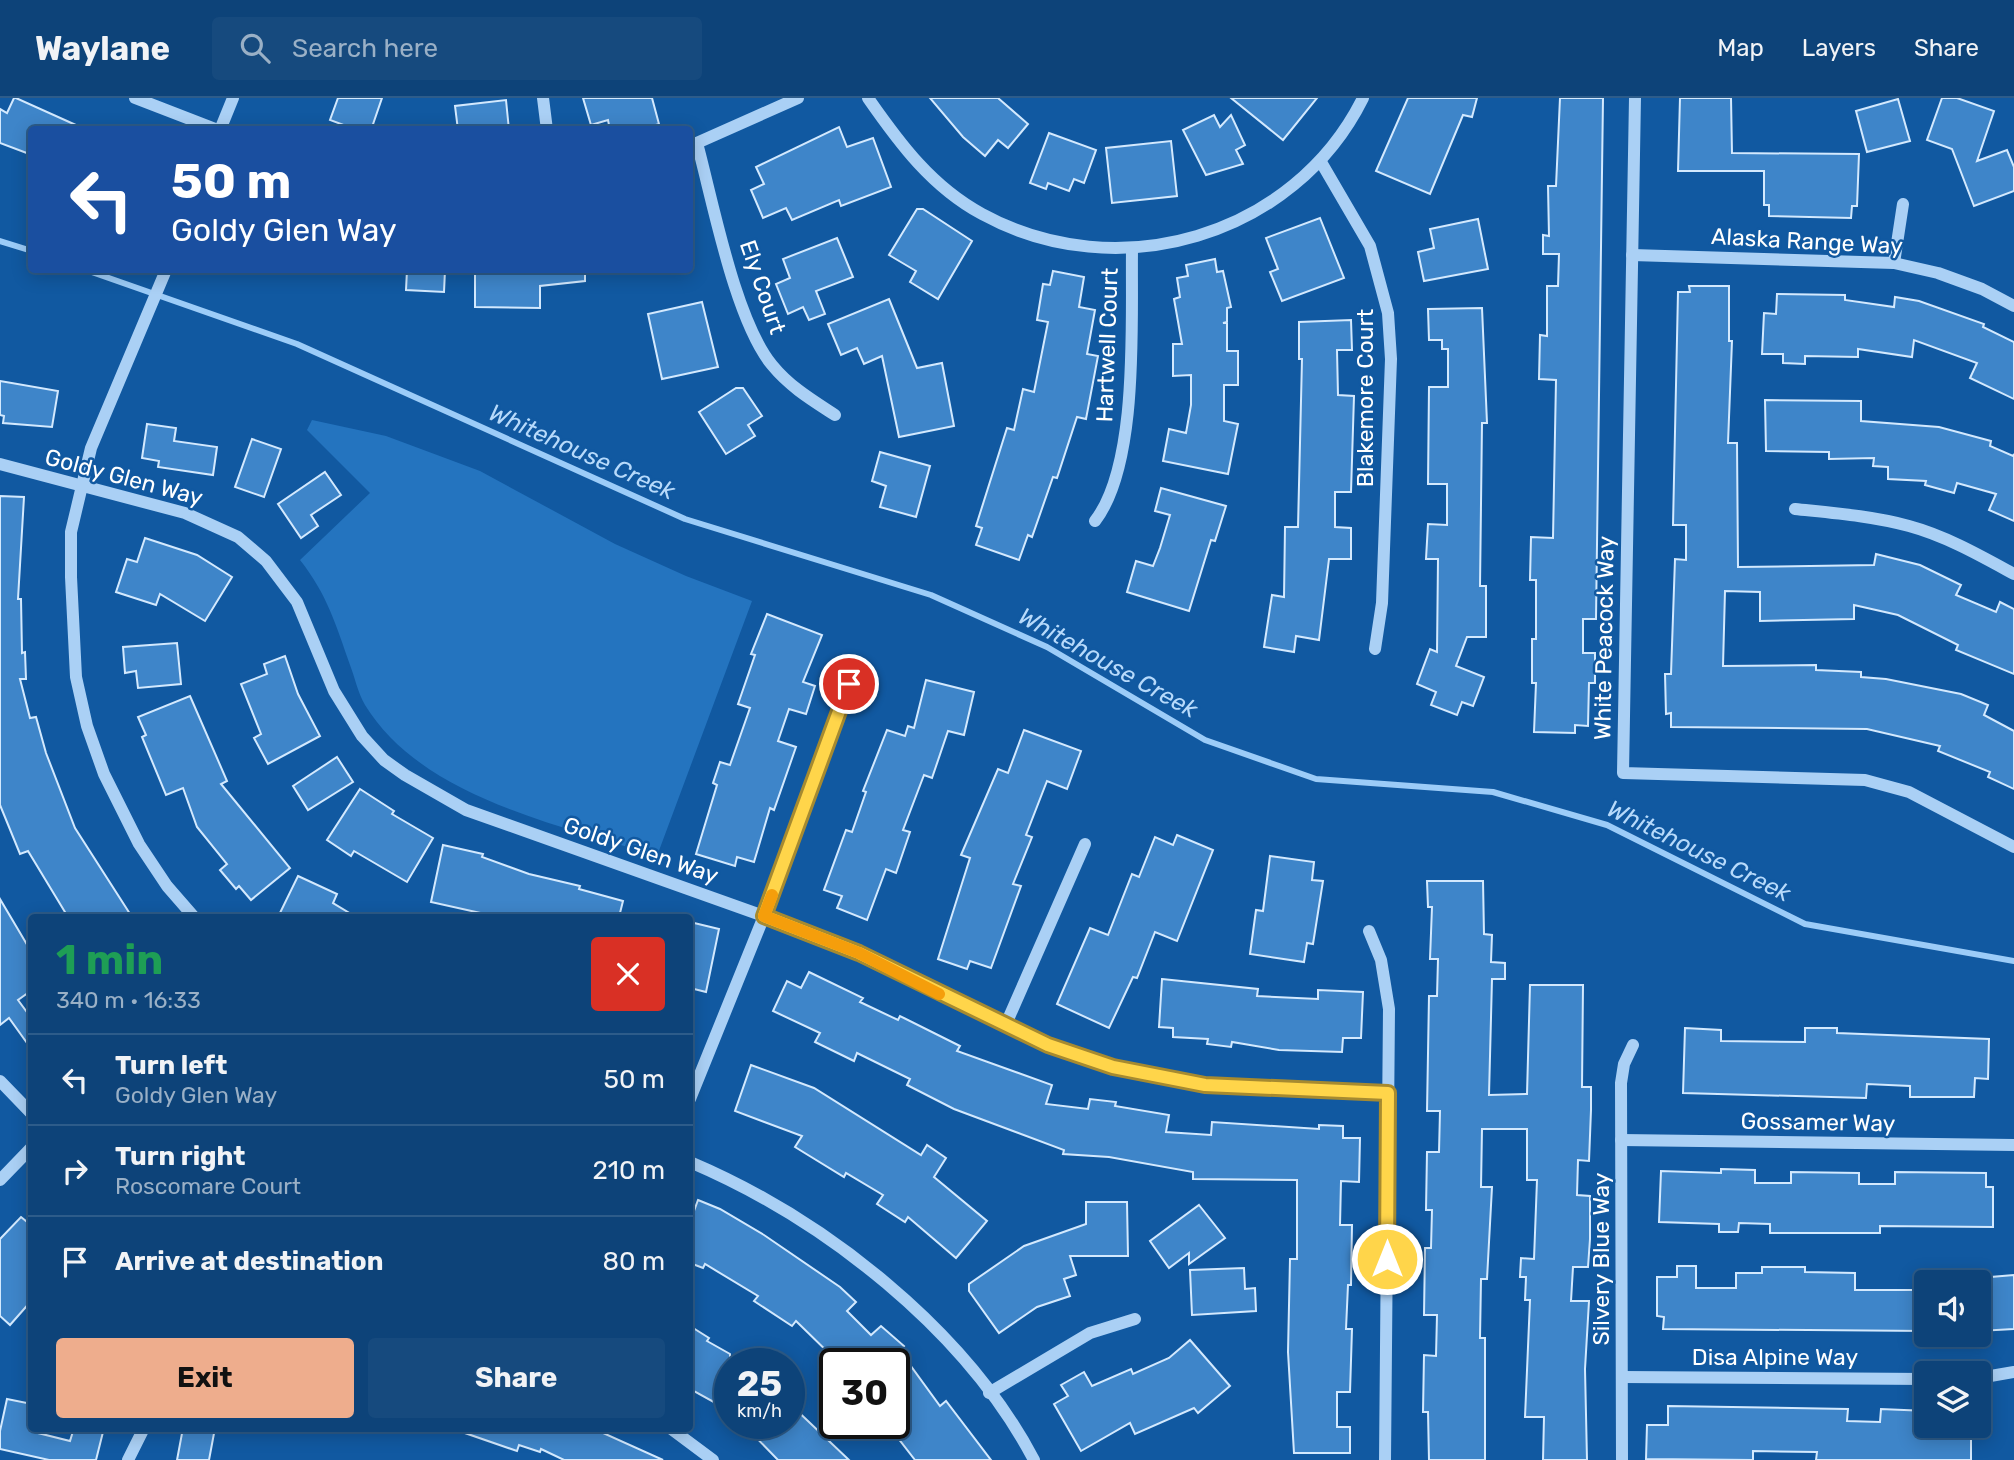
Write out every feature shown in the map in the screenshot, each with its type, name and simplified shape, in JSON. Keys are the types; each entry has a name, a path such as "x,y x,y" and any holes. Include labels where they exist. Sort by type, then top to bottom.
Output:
{"street":[{"path":"135,98 208,126"},
{"path":"221,126 233,98"},
{"path":"543,98 546,126"},
{"path":"693,145 798,98"},
{"path":"868,98 924,170 981,214 1048,241 1132,250 1195,238 1240,221 1281,196 1321,162 1363,98"},
{"name":"White Peacock Way","path":"1635,98 1623,773 1865,779 1909,792 2014,847"},
{"name":"Ely Court","path":"693,145 742,307 760,347 795,389 835,415"},
{"name":"Blakemore Court","path":"1321,162 1370,246 1388,313 1391,359 1382,603 1375,649"},
{"path":"1894,263 1902,204"},
{"name":"Hartwell Court","path":"1096,521 1104,510 1111,488 1130,401 1132,250"},
{"name":"Alaska Range Way","path":"1632,255 1894,263 1938,273 1982,289 2014,306"},
{"path":"165,273 91,448 84,488 71,533 71,577 76,677 87,726 125,820 167,886 191,914"},
{"name":"Goldy Glen Way","path":"0,464 185,513 238,537 265,561 297,602 334,691 362,736 384,760 432,793 466,810 565,847 662,877 859,953 1048,1045 1113,1067 1205,1085 1388,1093"},
{"path":"1795,509 1863,516 1910,526 1976,553 2014,574"},
{"path":"693,1092 764,916 849,684"},
{"path":"1006,1024 1085,844"},
{"path":"1369,932 1387,984 1385,1460"},
{"name":"Silvery Blue Way","path":"1622,1460 1621,1083 1624,1065 1633,1045"},
{"path":"0,1081 28,1110"},
{"name":"Gossamer Way","path":"1622,1140 2014,1145"},
{"path":"0,1180 28,1151"},
{"path":"693,1164 786,1212 872,1272 939,1335 989,1393 1034,1460"},
{"path":"989,1393 1090,1333 1135,1319"},
{"path":"1991,1376 2014,1372"},
{"name":"Disa Alpine Way","path":"1622,1377 1914,1379"},
{"path":"128,1460 142,1432"},
{"path":"675,1432 713,1460"}],"shaded area":[{"path":"312,420 386,436 480,471 615,544 686,576 752,601 657,856 496,804 421,763 390,737 365,705 330,610 300,560 370,493 307,430"}],"building":[{"path":"16,98 78,126 28,126 28,154 0,143 0,109 7,113"},
{"path":"338,98 382,98 372,126 346,126 330,120"},
{"path":"583,98 652,98 659,124 609,126 608,120 591,125"},
{"path":"930,98 998,98 1028,124 1008,148 998,140 985,156 963,137"},
{"path":"1231,98 1317,98 1283,140"},
{"path":"1408,98 1477,98 1472,117 1463,115 1430,194 1376,171"},
{"path":"1560,98 1603,98 1596,619 1583,619 1583,653 1595,653 1595,683 1589,683 1588,726 1575,725 1575,733 1534,732 1536,683 1532,683 1532,639 1536,639 1536,580 1530,580 1531,537 1553,538 1556,380 1539,379 1540,335 1547,336 1547,286 1558,286 1559,254 1543,254 1543,235 1549,236 1548,186 1556,186"},
{"path":"1680,98 1731,98 1732,153 1859,154 1857,206 1852,206 1851,218 1769,216 1769,205 1764,205 1764,171 1678,171"},
{"path":"1942,98 1957,98 1994,111 1977,161 2007,150 2014,167 2014,191 1974,206 1952,149 1927,140"},
{"path":"1898,99 1910,141 1867,152 1856,111"},
{"path":"506,100 509,126 458,126 455,106"},
{"path":"1214,115 1220,127 1231,115 1245,145 1236,150 1243,164 1206,175 1183,130"},
{"path":"839,127 847,147 873,138 891,187 841,206 839,200 792,220 786,208 763,218 751,190 764,184 756,167"},
{"path":"1049,133 1096,150 1084,183 1074,179 1069,191 1048,183 1046,189 1030,183"},
{"path":"1171,141 1177,196 1112,203 1106,148"},
{"path":"917,209 923,209 972,241 938,299 910,282 916,271 889,255"},
{"path":"1320,218 1344,278 1282,301 1270,272 1278,269 1266,238"},
{"path":"1478,219 1488,269 1424,281 1418,252 1434,248 1430,229"},
{"path":"837,238 853,277 816,291 825,314 809,320 803,307 788,314 776,284 790,278 783,259"},
{"path":"1215,259 1217,272 1223,271 1231,307 1227,308 1227,322 1223,323 1227,323 1227,351 1238,351 1238,385 1224,385 1224,421 1238,424 1228,474 1163,461 1169,429 1186,433 1191,405 1191,375 1173,376 1173,344 1182,344 1174,299 1180,297 1177,278 1188,276 1186,265"},
{"path":"1053,271 1084,277 1079,307 1095,310 1087,354 1098,356 1086,419 1077,417 1057,478 1053,477 1032,537 1028,535 1019,560 976,545 982,528 976,526 1007,428 1014,430 1023,389 1034,392 1048,322 1037,320 1043,284 1050,285"},
{"path":"407,273 445,273 444,292 406,290"},
{"path":"475,273 585,273 585,281 540,286 540,308 475,307"},
{"path":"1689,286 1729,286 1729,341 1732,341 1728,443 1737,443 1738,567 1874,565 1876,554 1920,565 1961,585 1956,595 1996,612 2000,602 2014,609 2014,674 1956,650 1958,645 1898,615 1854,605 1854,619 1760,621 1760,592 1725,591 1723,666 1816,665 1816,670 1861,672 1861,677 1886,679 1961,694 1988,705 1984,715 2014,731 2014,789 1988,777 1990,772 1938,751 1940,746 1867,729 1671,727 1671,713 1666,714 1665,674 1671,674 1675,559 1686,560 1686,525 1673,525 1678,292 1690,292"},
{"path":"1777,294 1845,295 1845,300 1894,307 1895,297 1919,301 1984,324 1983,327 2014,342 2014,399 1970,378 1977,363 1914,340 1912,357 1858,349 1858,357 1805,356 1805,364 1783,363 1783,354 1762,354 1764,313 1776,314"},
{"path":"889,299 917,368 942,363 954,426 899,437 882,356 864,364 857,348 841,355 828,324"},
{"path":"702,302 718,367 662,379 648,314"},
{"path":"1482,308 1487,423 1482,423 1480,586 1486,586 1486,637 1467,637 1456,666 1484,677 1473,706 1462,702 1457,715 1431,705 1436,692 1417,684 1430,649 1437,652 1438,559 1426,559 1428,524 1447,525 1447,484 1428,484 1429,387 1448,387 1448,349 1442,349 1442,340 1429,340 1428,309"},
{"path":"1351,320 1352,350 1337,350 1338,395 1354,396 1351,492 1335,492 1335,527 1351,528 1351,559 1329,559 1319,640 1296,636 1294,652 1264,647 1272,595 1284,597 1285,527 1298,527 1302,359 1299,359 1299,322"},
{"path":"0,381 58,391 52,427 3,423 4,416 0,415"},
{"path":"736,388 743,388 762,416 748,425 755,436 726,454 699,412"},
{"path":"1765,400 1861,401 1861,421 1939,427 1991,441 1990,446 2013,456 2014,454 2014,521 1989,510 1996,494 1957,483 1954,493 1925,485 1926,481 1888,479 1888,467 1873,466 1874,458 1829,459 1829,452 1766,451"},
{"path":"147,424 176,428 174,441 217,447 213,475 158,467 159,461 142,458"},
{"path":"252,439 281,449 264,497 235,487"},
{"path":"880,452 930,466 916,517 880,507 886,486 872,481"},
{"path":"325,472 341,495 311,515 318,526 301,538 278,504"},
{"path":"1161,488 1226,506 1215,541 1211,540 1189,611 1127,592 1136,561 1153,566 1160,548 1170,515 1155,511"},
{"path":"0,496 24,497 18,599 21,599 22,653 25,652 26,679 20,679 30,718 36,717 46,753 75,828 130,914 66,914 28,851 20,854 0,805"},
{"path":"145,538 197,555 232,577 205,621 160,594 156,605 116,592 127,559 137,562"},
{"path":"767,614 822,635 803,682 815,686 806,714 789,709 778,741 796,747 774,810 770,808 754,862 737,857 735,866 696,854 717,785 713,783 720,762 730,765 750,708 738,704 755,655 751,654"},
{"path":"177,643 181,684 138,688 136,671 125,673 123,647"},
{"path":"285,656 298,694 320,736 268,764 254,738 261,734 241,684 267,674 264,664"},
{"path":"926,680 974,692 964,735 948,731 932,778 924,775 903,830 910,832 896,873 886,869 867,920 837,908 842,896 824,890 846,830 852,832 866,792 863,791 887,730 905,736 908,726 914,728"},
{"path":"190,696 227,781 221,784 290,868 251,900 239,886 236,889 220,870 227,864 197,827 183,788 166,795 142,737 146,735 138,717"},
{"path":"1024,730 1081,751 1067,789 1047,781 1026,835 1032,837 1013,884 1021,886 991,968 970,961 967,969 938,959 970,858 961,855 998,769 1008,773"},
{"path":"337,757 353,782 308,810 293,786"},
{"path":"360,789 394,811 392,814 433,838 407,882 354,851 351,856 327,840"},
{"path":"1177,835 1213,850 1177,941 1155,932 1137,978 1133,977 1109,1028 1057,1004 1090,928 1108,935 1132,874 1139,877 1155,837 1173,845"},
{"path":"443,845 483,854 482,857 529,874 580,886 579,889 623,901 620,914 485,914 431,902"},
{"path":"1270,856 1314,862 1312,880 1323,881 1313,944 1307,943 1304,962 1250,954 1256,910 1263,911"},
{"path":"298,876 337,894 333,903 351,914 279,914"},
{"path":"1427,881 1483,881 1484,934 1492,935 1491,962 1505,963 1505,979 1492,979 1489,1095 1527,1094 1530,985 1583,985 1582,1087 1591,1087 1591,1110 1589,1161 1578,1160 1577,1195 1590,1196 1590,1239 1588,1267 1573,1267 1571,1301 1589,1301 1585,1369 1587,1460 1543,1460 1544,1417 1525,1417 1530,1300 1525,1300 1526,1277 1520,1277 1521,1258 1534,1259 1537,1180 1527,1180 1527,1129 1482,1129 1481,1187 1492,1187 1487,1279 1481,1279 1480,1338 1485,1338 1485,1460 1429,1460 1428,1412 1423,1412 1424,1355 1436,1356 1437,1315 1424,1315 1425,1248 1431,1248 1432,1210 1426,1210 1427,1152 1439,1152 1440,1111 1427,1111 1429,996 1437,996 1438,959 1430,959 1432,907 1428,907"},
{"path":"0,899 28,946 28,993 18,1000 28,1014 28,1044 9,1018 0,1025"},
{"path":"693,923 719,929 706,992 693,989"},
{"path":"809,972 863,998 860,1002 898,1020 900,1016 960,1046 957,1051 1052,1085 1046,1104 1088,1109 1090,1099 1116,1102 1115,1106 1169,1115 1166,1132 1211,1135 1212,1122 1319,1129 1319,1125 1343,1126 1343,1138 1360,1138 1359,1182 1341,1181 1340,1225 1352,1225 1351,1285 1348,1285 1346,1329 1352,1329 1350,1392 1337,1392 1337,1427 1350,1427 1350,1453 1294,1453 1288,1352 1290,1259 1297,1259 1297,1180 1193,1179 1193,1172 1109,1157 1063,1154 1064,1150 954,1109 907,1085 910,1079 857,1053 854,1061 815,1042 820,1033 773,1011 787,981 801,988"},
{"path":"1162,979 1258,989 1257,996 1318,999 1318,990 1363,992 1361,1038 1343,1038 1342,1052 1279,1050 1232,1042 1231,1047 1207,1044 1208,1039 1173,1037 1173,1028 1159,1027"},
{"path":"1685,1028 1721,1030 1721,1041 1805,1042 1805,1028 1837,1028 1837,1033 1989,1039 1988,1079 1975,1078 1974,1097 1910,1097 1910,1086 1867,1084 1866,1098 1683,1093"},
{"path":"751,1065 814,1088 921,1155 927,1145 946,1158 934,1177 987,1221 956,1258 908,1217 905,1222 877,1204 883,1195 846,1173 844,1177 795,1147 802,1136 735,1111"},
{"path":"1721,1169 1755,1170 1755,1183 1791,1183 1791,1172 1859,1173 1859,1184 1895,1184 1895,1172 1986,1173 1986,1187 1993,1187 1993,1227 1880,1226 1880,1233 1770,1233 1770,1224 1739,1223 1738,1232 1719,1232 1719,1224 1659,1222 1661,1171 1721,1173"},
{"path":"698,1200 720,1209 764,1235 840,1287 856,1302 847,1311 871,1335 881,1326 904,1346 824,1348 796,1321 792,1326 754,1301 758,1296 705,1264 703,1268 693,1264 693,1214"},
{"path":"1086,1202 1127,1202 1128,1256 1070,1256 1076,1275 1064,1279 1070,1296 1037,1307 999,1333 969,1291 969,1284 1024,1246 1086,1224"},
{"path":"1199,1205 1225,1238 1189,1264 1189,1253 1169,1268 1150,1241"},
{"path":"21,1217 28,1223 28,1305 10,1325 0,1316 0,1239"},
{"path":"1677,1266 1696,1266 1696,1288 1736,1288 1736,1273 1762,1273 1762,1267 1805,1267 1805,1272 1855,1273 1855,1290 1914,1290 1914,1331 1663,1329 1664,1317 1657,1316 1657,1277 1677,1277"},
{"path":"1244,1268 1245,1289 1255,1288 1256,1311 1192,1315 1190,1270"},
{"path":"2014,1275 2014,1329 1991,1330 1991,1277"},
{"path":"693,1328 709,1338 707,1341 719,1348 714,1348 714,1402 693,1391"},
{"path":"1190,1340 1230,1386 1198,1413 1194,1408 1135,1434 1130,1423 1081,1451 1054,1404 1068,1396 1061,1385 1084,1372 1092,1386 1131,1369 1133,1374 1169,1358"},
{"path":"910,1365 940,1406 946,1401 991,1460 915,1460 899,1439 910,1439"},
{"path":"7,1399 28,1403 28,1432 70,1441 73,1432 103,1432 96,1460 49,1460 0,1449 0,1431"},
{"path":"1668,1406 1848,1409 1847,1421 1880,1422 1881,1409 1914,1410 1914,1438 1971,1438 1971,1460 1816,1460 1817,1452 1753,1451 1753,1460 1646,1459 1647,1425 1668,1425"},
{"path":"805,1418 819,1432 819,1439 827,1439 849,1460 778,1460 758,1439 805,1439"},
{"path":"182,1432 214,1432 209,1460 177,1460"},
{"path":"462,1432 603,1432 663,1460 564,1460 541,1449 540,1452 519,1445 517,1451"}],"waterway":[{"name":"Whitehouse Creek","path":"0,241 28,250"},
{"name":"Whitehouse Creek","path":"95,273 297,344 685,519 931,595 1047,647 1205,740 1316,779 1493,792 1607,825 1805,924 2014,961"}],"slow traffic":[{"path":"772,895 764,916 859,953 939,994"}],"route":[{"path":"849,684 764,916 859,953 1048,1045 1113,1067 1205,1085 1388,1093 1387,1259"}]}
